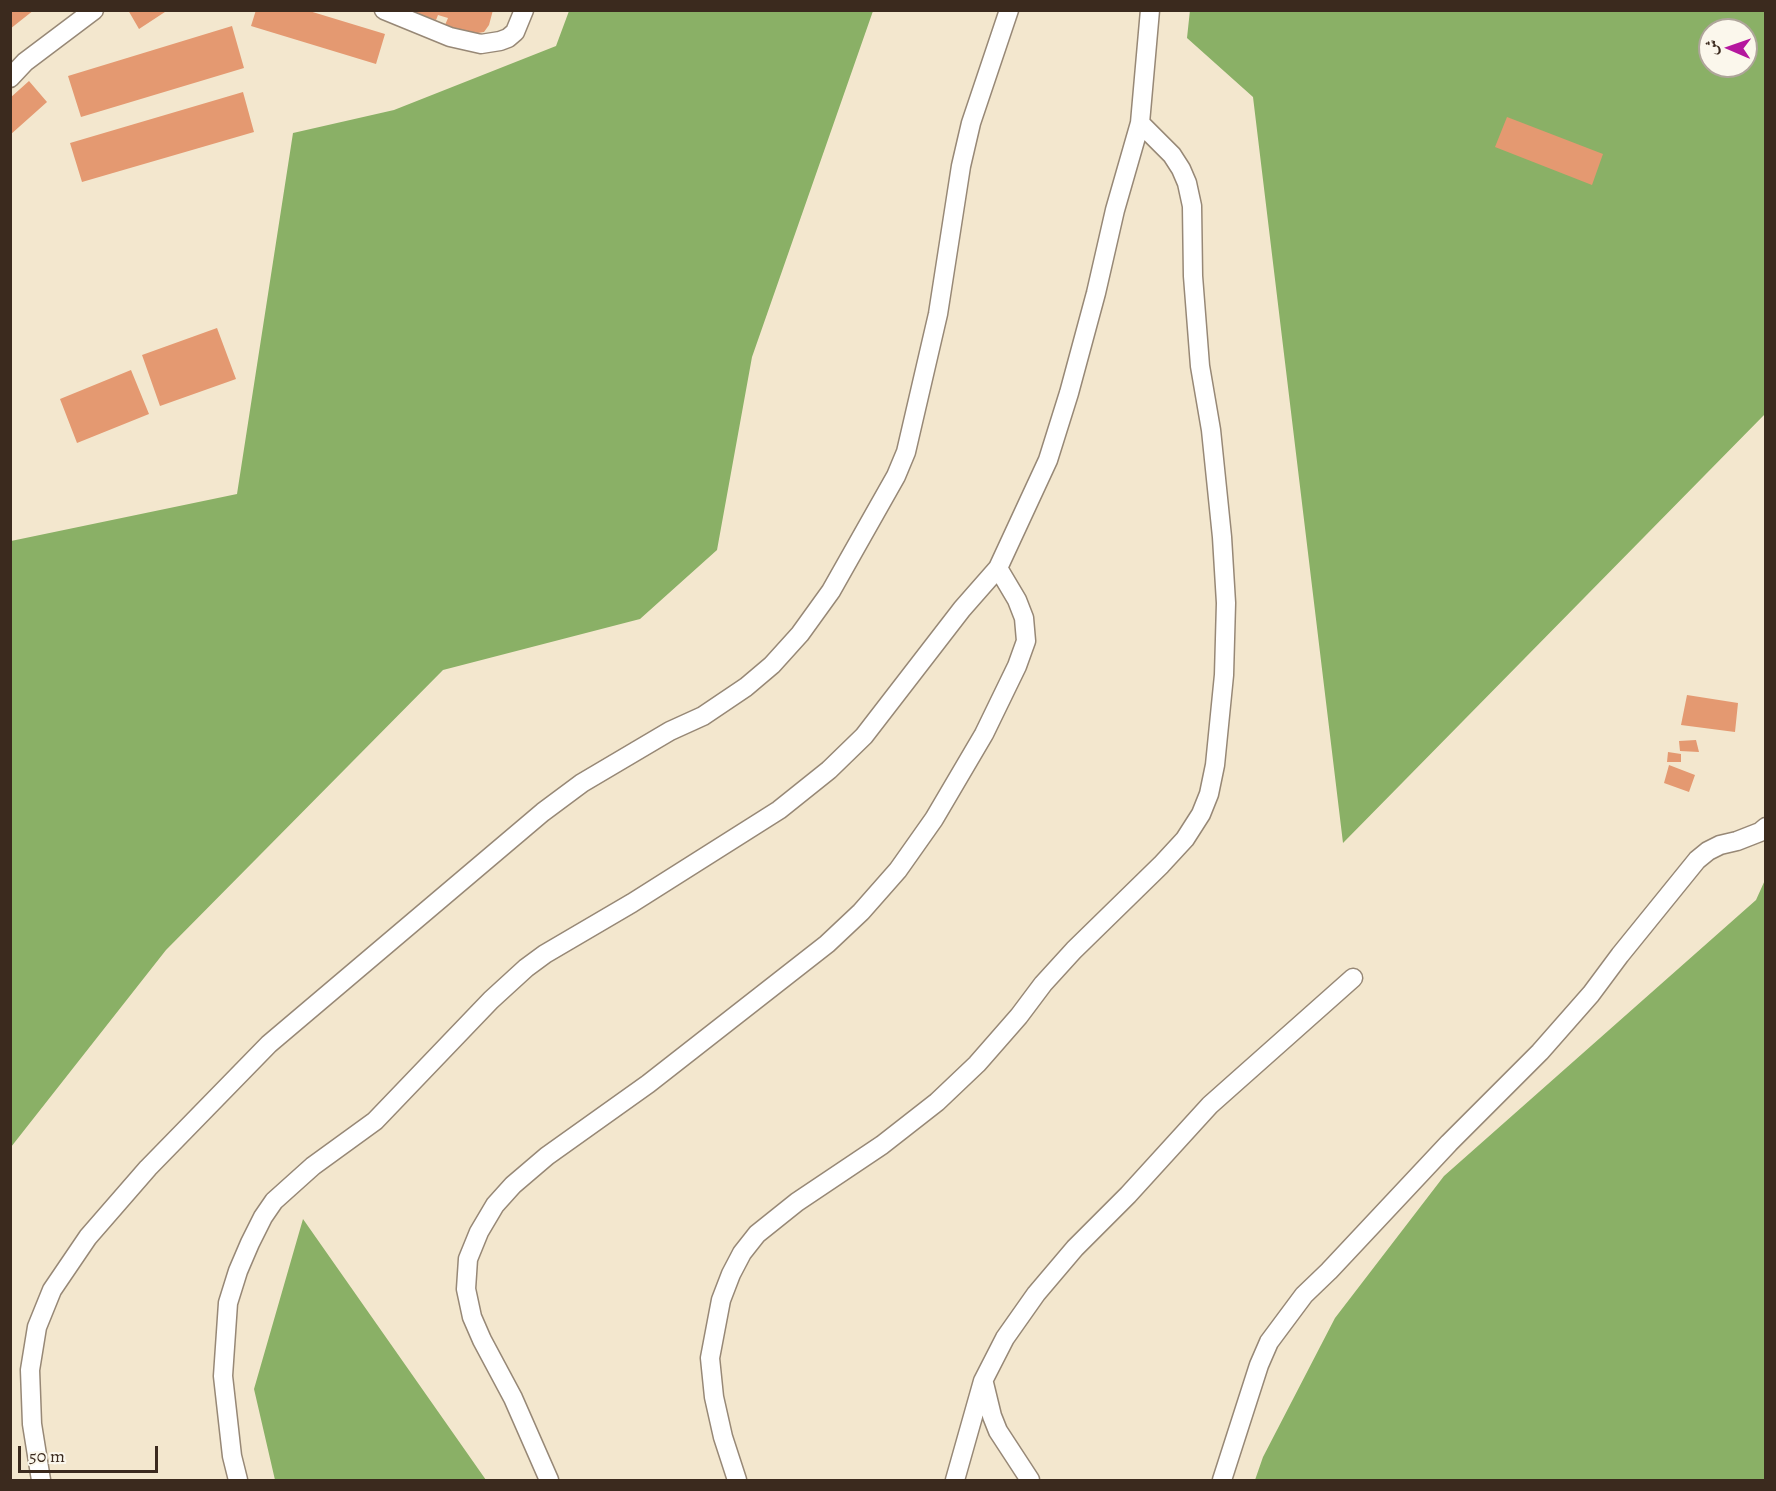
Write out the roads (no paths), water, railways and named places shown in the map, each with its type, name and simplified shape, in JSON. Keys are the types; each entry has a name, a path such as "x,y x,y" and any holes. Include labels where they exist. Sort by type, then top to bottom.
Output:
{"street":[{"path":"10,78 26,62 94,10"},
{"path":"384,10 450,37 481,44 508,38 515,32 524,10"},
{"path":"41,1480 32,1424 30,1370 37,1328 52,1290 88,1237 148,1168 269,1044 543,812 582,783 670,730 703,716 746,687 772,665 800,634 831,591 891,486 906,452 938,314 961,166 971,123 1009,10"},
{"path":"238,1480 232,1456 223,1376 228,1303 249,1243 274,1201 313,1166 375,1121 526,968 545,954 632,903 779,810 829,770 864,736 962,609 998,568 1048,460 1069,393 1115,210 1140,123 1150,10"},
{"path":"736,1480 718,1417 710,1358 721,1300 730,1274 742,1253 757,1234 797,1202 882,1145 937,1102 977,1064 1074,950 1185,839 1201,814 1209,794 1224,675 1226,603 1221,525 1200,366 1193,276 1191,206 1187,183 1172,154 1140,123"},
{"path":"549,1480 513,1398 472,1317 466,1289 468,1259 479,1232 495,1205 513,1185 547,1156 648,1084 827,944 861,912 898,870 934,819 984,734 1017,666 1026,641 1024,618 1017,600 998,568"},
{"path":"1222,1480 1259,1365 1269,1342 1304,1295 1449,1143 1540,1052 1591,994 1633,938 1697,860 1720,845 1737,841 1760,832 1766,827"},
{"path":"955,1480 983,1381 1005,1338 1036,1294 1075,1248 1128,1195 1210,1105 1353,978"},
{"path":"983,1381 998,1431 1030,1480"}]}
